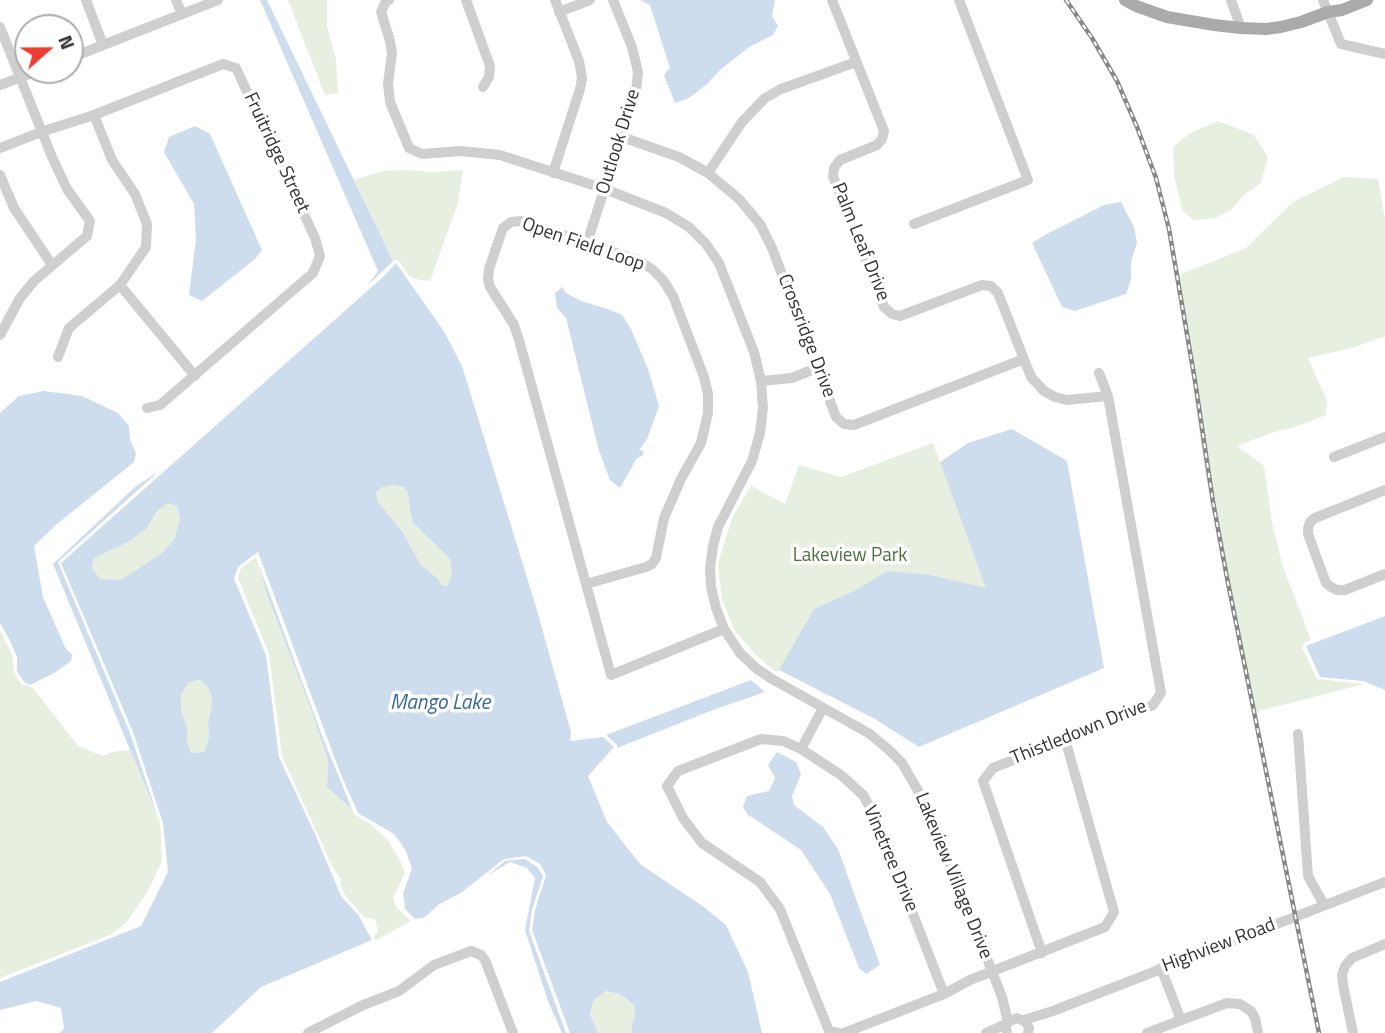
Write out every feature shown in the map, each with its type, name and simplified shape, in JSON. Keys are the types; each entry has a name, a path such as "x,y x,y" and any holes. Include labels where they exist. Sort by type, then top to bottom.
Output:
{"main road":[{"path":"1134,2 1167,17 1241,28 1281,27 1326,6 1346,0"},
{"path":"1326,6 1342,10 1367,0"}],"street":[{"path":"86,0 103,45"},
{"path":"176,0 182,14"},
{"path":"84,52 218,0"},
{"name":"Lakeview Village Drive","path":"389,0 381,12 392,53 388,84 390,102 410,148 422,154 460,151 500,155 605,190 666,214 689,227 706,244 719,263 754,352 761,382 763,408 760,433 752,461 718,527 713,547 710,568 716,608 724,629 740,653 757,669 870,734 902,763 928,808 1002,997 1007,1026"},
{"path":"466,0 490,66 489,78 483,87"},
{"path":"553,173 582,78 579,61 555,0"},
{"path":"559,12 590,0"},
{"name":"Outlook Drive","path":"587,243 636,91 638,72 632,47 613,0"},
{"name":"Palm Leaf Drive","path":"832,0 884,131 877,145 840,160 834,168 833,176 884,307 891,314 900,316 982,285 991,286 998,293 1031,377 1044,391 1067,400 1108,396"},
{"path":"914,224 1028,180 959,0"},
{"path":"1231,0 1241,28"},
{"path":"1326,6 1340,44 1385,54"},
{"path":"0,27 14,65"},
{"path":"708,173 742,122 765,98 781,89 856,62"},
{"name":"Fruitridge Street","path":"0,148 94,115 223,64 236,68 315,238 320,256 313,273 195,376 159,405 147,408"},
{"path":"0,335 20,298 34,281 87,236 90,221 67,189 21,84"},
{"path":"58,357 69,328 120,285 146,247 147,224 135,194 112,160 94,115"},
{"name":"Crossridge Drive","path":"622,137 679,157 708,173 739,199 760,224 772,248 836,417 844,424 854,425 1024,359"},
{"path":"0,175 14,208 52,265"},
{"name":"Open Field Loop","path":"586,584 646,567 656,558 664,518 701,443 708,413 708,394 673,296 653,270 640,261 587,243 521,221 511,222 503,228 488,279 490,287 514,325 519,340 586,584 611,675 724,629"},
{"path":"120,285 195,376"},
{"path":"761,382 792,378 817,368"},
{"name":"Thistledown Drive","path":"1042,953 983,781 993,768 1153,705 1161,693 1108,396 1099,373"},
{"path":"1334,457 1385,438"},
{"path":"1385,490 1315,518 1310,522 1308,534 1326,583 1331,587 1345,590 1385,574"},
{"path":"801,749 823,708"},
{"path":"1298,734 1308,876 1324,905"},
{"name":"Vinetree Drive","path":"944,994 875,816 863,795 841,775 801,749 783,741 761,739 678,771 667,786 683,818 702,843 760,882 780,909 829,1031 842,1033 944,994 970,980 1105,927 1114,912 1065,740"},
{"name":"Highview Road","path":"1007,1026 1014,1018 1022,1019 1053,1011 1385,882"},
{"path":"1353,1033 1343,985 1345,966 1352,958 1385,944"},
{"path":"308,1033 399,990 434,965 471,951 485,960 513,1033"},
{"path":"1161,968 1181,1020"},
{"name":"Lakeview Village Drive","path":"1002,997 1022,1019"},
{"path":"1147,1033 1227,1003 1240,1004 1251,1011 1258,1033"},
{"name":"Highview Road","path":"1028,1032 1053,1011"},
{"path":"1022,1019 1028,1025 1028,1032"},
{"path":"986,1033 1007,1026"}],"green space":[{"path":"288,0 327,0 327,26 336,59 338,93 325,95"},
{"path":"1218,121 1254,135 1268,157 1261,183 1245,194 1231,210 1215,218 1193,220 1182,210 1174,175 1173,147 1190,133"},
{"path":"463,170 458,203 430,281 409,276 399,261 393,261 354,180 382,171"},
{"path":"1344,177 1378,179 1385,219 1385,337 1308,358 1327,401 1326,415 1237,446 1264,466 1272,522 1282,564 1311,640 1302,647 1317,679 1364,684 1252,713 1203,460 1179,275 1246,248 1293,202"},
{"name":"Lakeview Park","path":"933,443 987,589 776,672 758,657 735,631 722,600 718,564 732,518 751,486 785,504 799,465 841,477"},
{"path":"383,487 404,487 408,493 413,523 450,559 452,575 447,586 441,585 439,580 420,564 404,534 378,502 376,493"},
{"path":"168,502 177,506 180,519 175,538 162,553 121,580 100,579 92,568 94,558 128,542 147,528 157,511"},
{"path":"256,557 267,595 328,760 327,787 352,809 355,815 387,839 405,873 393,898 396,907 411,921 375,941 374,937 378,931 375,919 364,917 344,894 341,879 333,868 282,756 269,654 238,578 241,568"},
{"path":"0,630 13,657 14,672 21,684 32,687 78,746 103,756 130,750 160,823 162,861 148,891 126,923 110,935 0,978"},
{"path":"200,680 208,687 212,698 208,723 209,739 204,752 191,753 181,710 181,695 189,682"},
{"path":"606,991 620,994 634,1005 632,1033 598,1033 590,1014 594,998"}],"water":[{"path":"260,0 267,0 393,261 367,286 378,271"},
{"path":"640,0 775,0 772,16 778,26 773,35 749,47 689,98 675,103 664,75 670,68 650,5"},
{"path":"195,126 210,134 262,250 255,259 202,301 189,295 196,239 194,204 164,152 169,137"},
{"path":"1121,202 1134,227 1137,243 1126,294 1075,311 1062,307 1032,243 1104,205"},
{"name":"Mango Lake","path":"396,263 445,333 462,366 536,607 571,732 570,741 603,737 614,747 588,776 607,822 640,864 726,925 748,972 762,1033 632,1033 634,1005 620,994 606,991 594,999 590,1014 598,1033 570,1033 532,930 546,875 540,864 526,856 504,859 425,917 415,919 405,909 403,893 412,869 406,851 394,834 358,813 341,775 258,552 238,567 234,579 266,655 279,757 341,896 359,916 372,940 261,987 212,1033 60,1033 64,1028 61,1008 36,1001 0,1010 0,982 141,926 168,872 163,823 133,732 61,563","holes":["383,487 404,487 408,493 413,523 450,559 452,575 447,586 441,585 439,580 420,564 404,534 378,502 376,492","168,503 177,506 180,519 175,538 162,553 121,580 100,579 92,568 94,558 128,542 147,528 157,511","200,680 208,687 212,698 208,723 209,739 204,752 191,753 187,742 181,695 189,682"]},
{"path":"562,287 566,293 581,301 622,315 648,369 659,406 647,439 639,450 644,451 642,456 637,458 620,488 610,480 599,451 566,318 557,308 555,293"},
{"path":"44,391 82,396 118,413 129,426 130,440 136,453 134,462 34,546 43,597 66,649 72,654 71,661 30,685 24,682 17,671 17,657 0,623 0,413 19,396"},
{"path":"1012,429 1067,461 1104,668 919,747 875,719 779,670 814,609 854,591 888,571 930,575 986,588 940,462 968,443"},
{"path":"159,471 58,562 130,733 158,817 53,564 135,487"},
{"path":"259,565 352,809 327,787 328,760 267,595"},
{"path":"1385,616 1385,690 1363,681 1320,677 1306,646"},
{"path":"751,680 765,692 617,748 606,735"},
{"path":"777,752 796,762 801,774 792,796 794,805 823,827 838,849 880,965 866,974 859,968 830,894 801,850 747,814 743,807 747,796 769,791 775,778 768,765"},
{"path":"525,859 537,867 543,876 532,910 529,931 566,1033 562,1033 548,1001 525,930 535,878 527,868 510,862 487,876 505,861"}],"railway":[{"path":"1066,0 1117,81 1156,178 1169,229 1228,583 1319,1033"}]}
